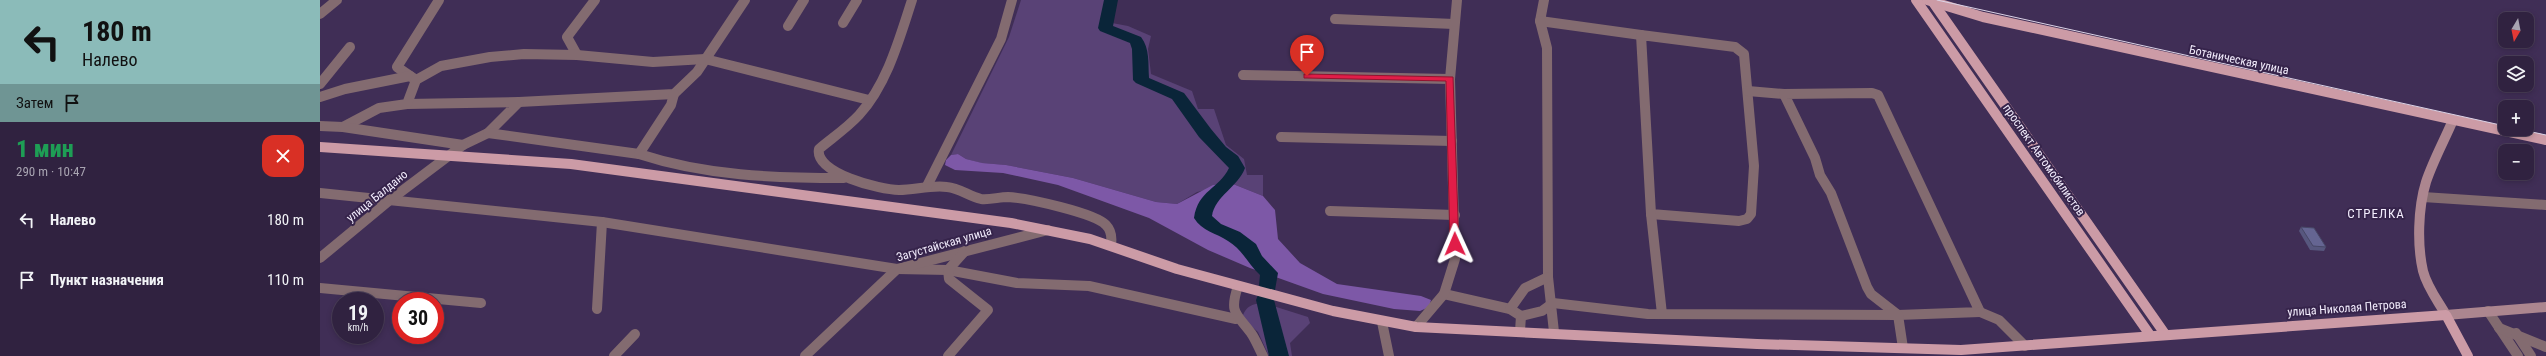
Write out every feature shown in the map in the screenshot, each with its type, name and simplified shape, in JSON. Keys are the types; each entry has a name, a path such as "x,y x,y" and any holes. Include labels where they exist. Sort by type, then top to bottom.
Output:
{"main road":[{"name":"проспект Автомобилистов","path":"1916,0 2150,335"},
{"name":"проспект Автомобилистов","path":"1930,1 2165,334"},
{"name":"Ботаническая улица","path":"1930,1 1983,17 2546,140"},
{"path":"2452,120 2426,182 2423,197 2420,243 2423,271 2427,282 2468,356"},
{"name":"улица Николая Петрова","path":"320,147 452,154 571,164 1050,230 1111,245 1177,269 1238,286 1382,322 1416,327 1554,332 1757,344 1961,350 2546,307"}],"street":[{"path":"320,14 337,0"},
{"path":"413,78 397,67 439,0"},
{"path":"577,55 567,37 595,0"},
{"path":"639,154 671,106 674,94 697,72 745,0"},
{"path":"788,26 804,0"},
{"path":"843,23 857,0"},
{"path":"844,178 821,160 818,154 819,149 863,110 878,86 899,38 912,0"},
{"path":"927,186 1000,39 1012,0"},
{"path":"1416,327 1444,294 1455,259 1455,215 1450,79 1457,0"},
{"path":"1544,0 1540,21 1547,48 1548,277 1554,332"},
{"path":"1335,19 1454,24"},
{"path":"1540,21 1735,47 1742,50 1744,54 1748,91 1754,166 1751,214 1747,218 1738,221 1651,214"},
{"path":"1641,35 1651,214 1662,314"},
{"path":"320,84 350,47"},
{"path":"320,97 345,89 413,78 441,66 490,57 524,54 577,55 653,62 705,60 869,100"},
{"path":"1243,75 1450,79"},
{"path":"407,104 413,78"},
{"path":"1748,91 1784,94 1872,93 1878,95 1980,312 1988,317 1999,320 2025,346"},
{"path":"343,127 380,108 407,104 519,102 674,94"},
{"path":"1784,94 1815,158 1820,175 1834,200 1852,243 1867,287 1876,298 1898,315 1903,348"},
{"path":"488,133 519,102"},
{"path":"320,126 343,127 463,145"},
{"path":"488,133 639,154 656,160 700,170 766,177 844,178 898,190 927,186 958,189 974,198 982,200 1007,197 1036,201 1100,220 1107,225 1112,235 1111,245"},
{"name":"улица Балдано","path":"320,258 390,200 463,145 488,133"},
{"path":"1281,137 1452,141"},
{"path":"320,192 602,222 897,269 948,270 1017,283 1089,286 1236,319 1251,333 1263,356"},
{"path":"2423,197 2546,205"},
{"path":"1330,211 1455,215"},
{"path":"597,308 602,222"},
{"name":"Загустайская улица","path":"805,356 897,269 1050,230"},
{"path":"948,356 988,310 949,279 948,270 964,251"},
{"path":"1510,309 1518,293 1532,284 1548,277"},
{"path":"1236,319 1232,303 1238,286"},
{"path":"320,288 481,303"},
{"path":"1444,294 1510,309 1521,316 1542,311 1552,303 1662,314 1898,315 1980,312"},
{"path":"2488,311 2518,356"},
{"path":"1520,331 1521,316"},
{"path":"1382,322 1389,356"},
{"path":"2499,328 2516,333 2546,347"},
{"path":"2516,333 2531,356"},
{"path":"614,356 635,334"}],"shaded area":[{"path":"1021,0 1115,0 1112,23 1128,26 1151,36 1148,49 1151,74 1192,91 1198,109 1214,109 1226,145 1244,159 1247,175 1263,175 1263,196 1233,184 1197,192 1177,204 1156,202 1073,178 1006,165 981,163 966,159 958,154 951,155 1009,37"},
{"path":"958,154 966,159 982,163 1006,165 1073,178 1156,202 1177,204 1213,185 1233,184 1263,196 1275,210 1278,239 1300,263 1337,284 1421,296 1431,300 1429,307 1420,311 1394,309 1323,294 1250,268 1208,250 1149,218 1058,185 1003,173 955,170 945,165 946,160 951,155"},
{"path":"1264,303 1308,317 1310,323 1290,343 1292,356 1269,356 1258,332 1242,318 1247,308 1256,304"}],"building":[{"path":"2301,227 2314,228 2326,247 2313,246"}],"waterway":[{"path":"1111,0 1105,28 1136,40 1140,49 1141,80 1178,96 1205,133 1220,151 1232,160 1237,168 1234,176 1229,182 1207,202 1204,209 1203,218 1215,228 1234,236 1250,249 1255,260 1269,273 1268,285"},
{"path":"1265,300 1279,356"}],"tram line":[{"path":"1937,0 2498,124"},
{"path":"2534,132 2546,135"}],"district":[{"name":"СТРЕЛКА","path":"2376,213"}],"route":[{"path":"1307,76 1450,79 1455,244"}]}
